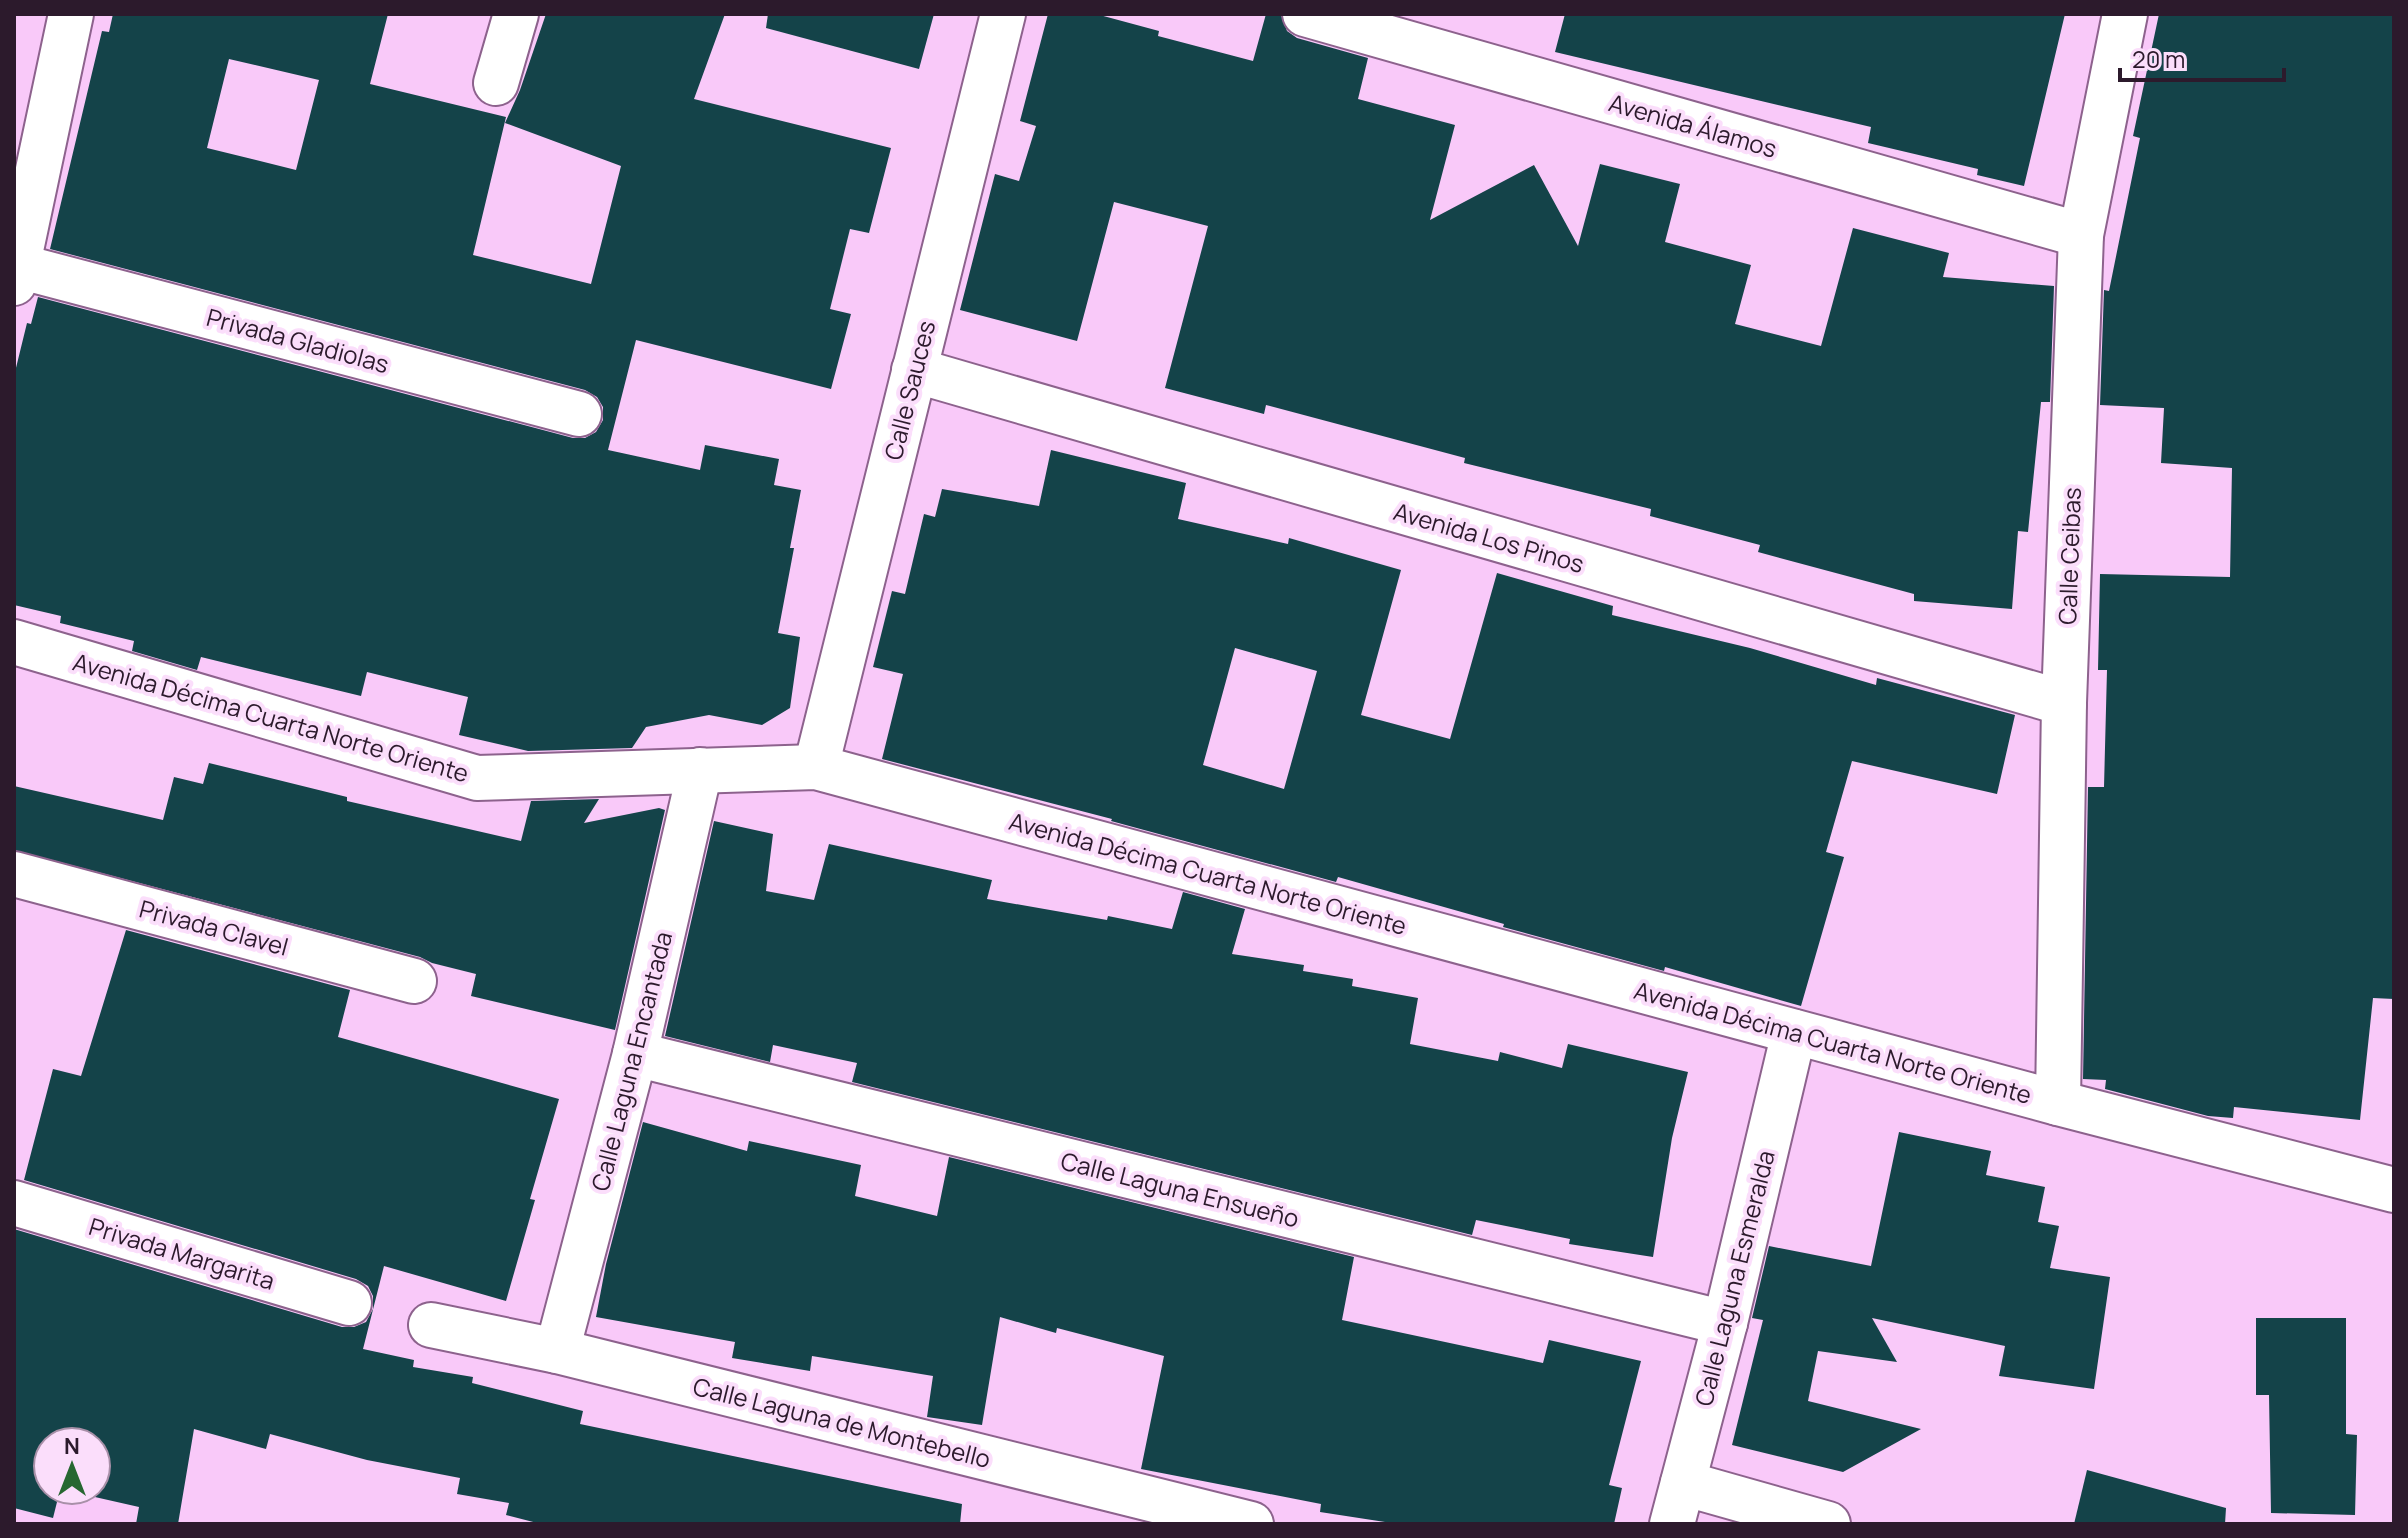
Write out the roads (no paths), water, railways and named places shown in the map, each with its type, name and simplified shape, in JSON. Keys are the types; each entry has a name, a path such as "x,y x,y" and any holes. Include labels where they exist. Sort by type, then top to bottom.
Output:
{"street":[{"path":"16,274 71,14"},
{"path":"496,83 516,14"},
{"name":"Calle Sauces","path":"816,767 1003,14"},
{"name":"Avenida Álamos","path":"1305,14 2081,235"},
{"name":"Calle Ceibas","path":"2058,1103 2064,703 2081,235 2125,14"},
{"name":"Privada Gladiolas","path":"16,274 579,414"},
{"name":"Avenida Los Pinos","path":"914,370 2064,703"},
{"name":"Avenida Décima Cuarta Norte Oriente","path":"14,642 477,778 816,767 2058,1103 2394,1190"},
{"name":"Calle Laguna Encantada","path":"557,1351 635,1054 700,770"},
{"name":"Privada Clavel","path":"14,874 414,981"},
{"name":"Calle Laguna Esmeralda","path":"1672,1524 1725,1323 1794,1032"},
{"name":"Calle Laguna Ensueño","path":"635,1054 1725,1323"},
{"name":"Privada Margarita","path":"14,1203 349,1303"},
{"name":"Calle Laguna de Montebello","path":"431,1325 557,1351 1251,1524"},
{"path":"1683,1483 1828,1524"}]}
